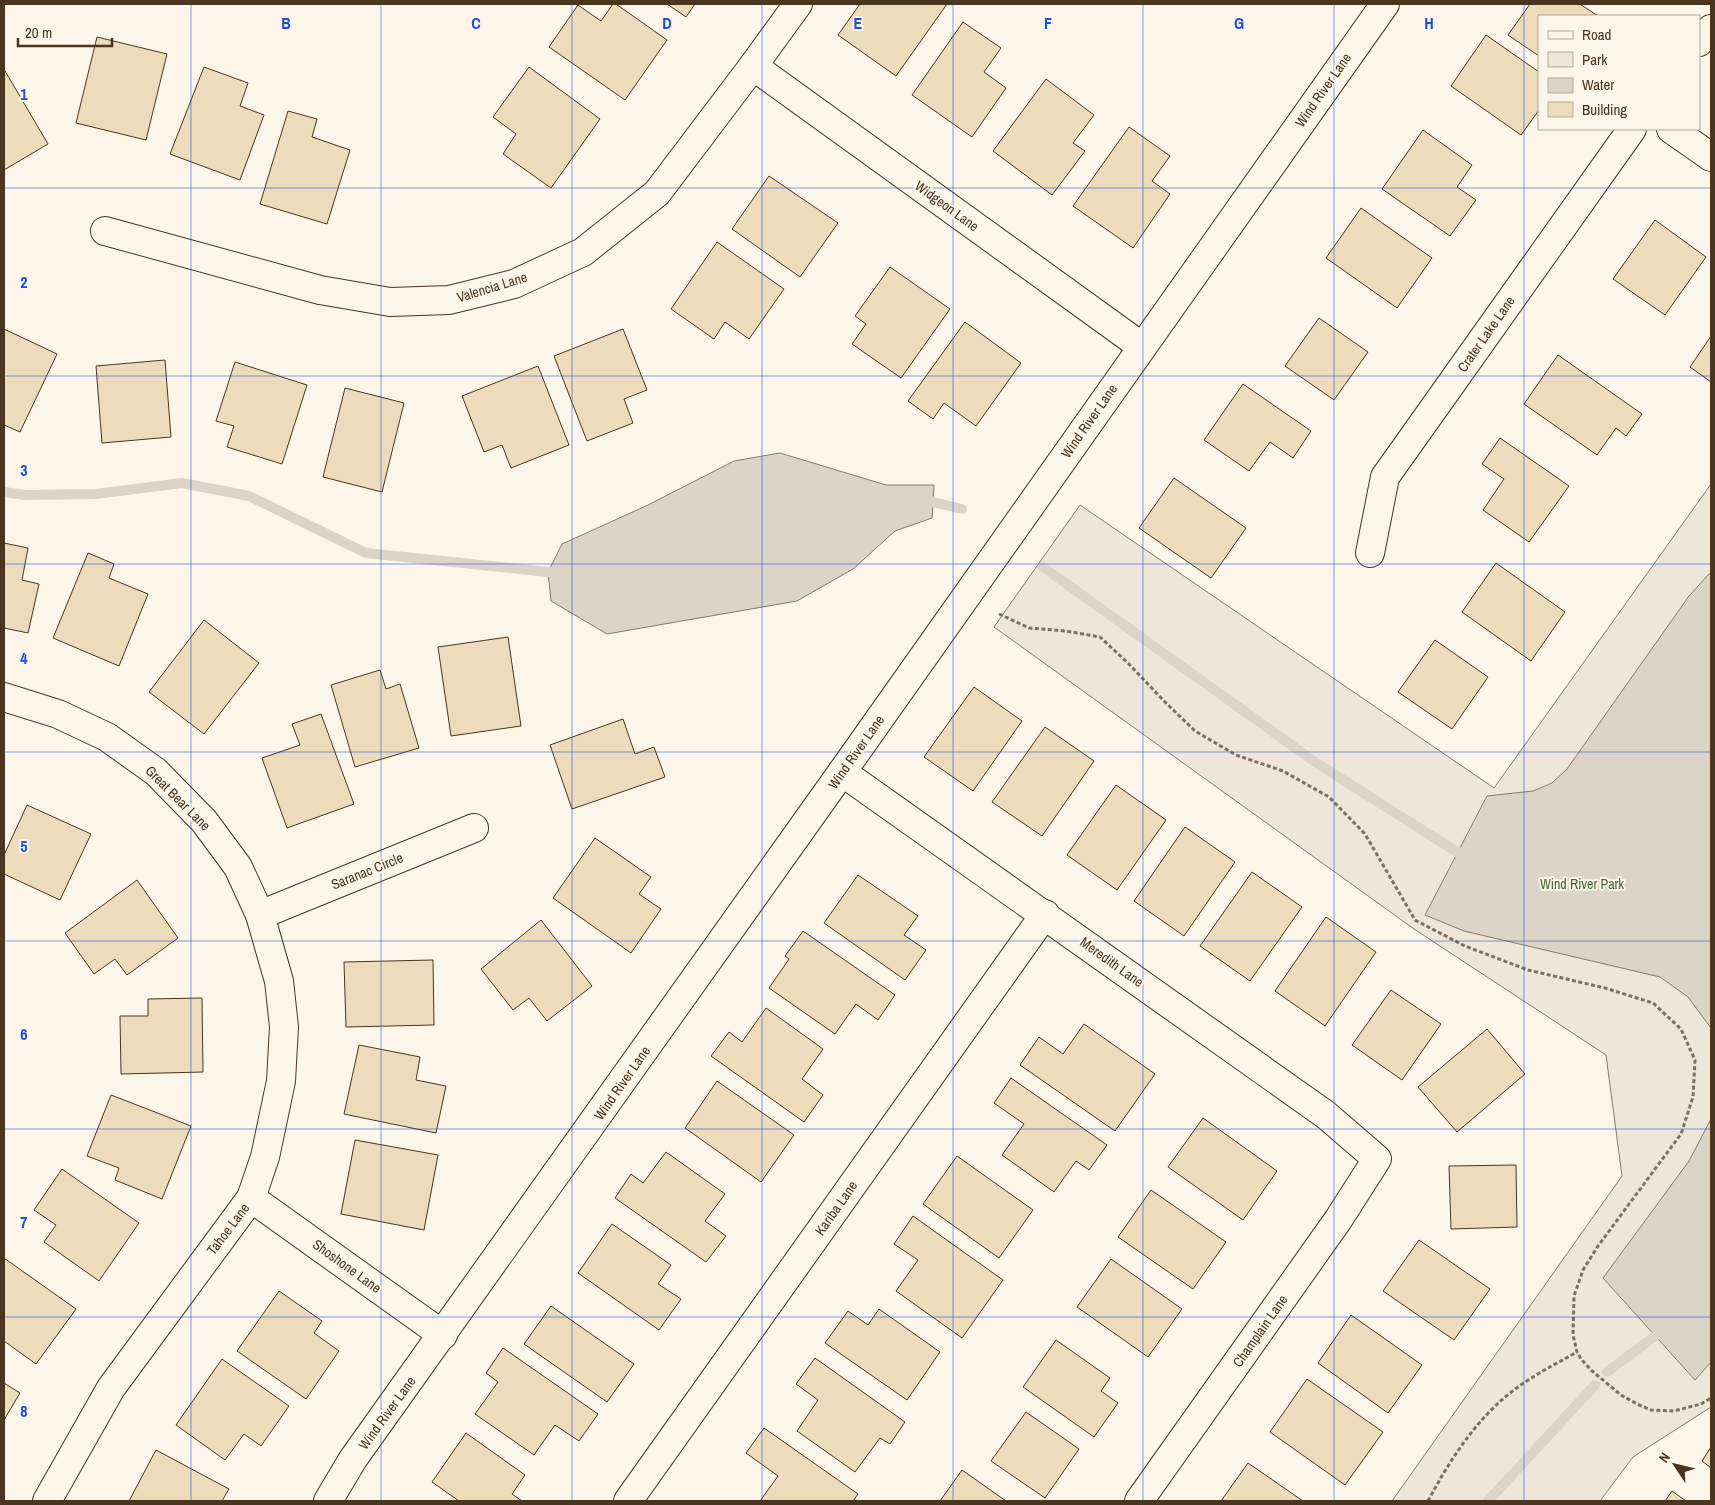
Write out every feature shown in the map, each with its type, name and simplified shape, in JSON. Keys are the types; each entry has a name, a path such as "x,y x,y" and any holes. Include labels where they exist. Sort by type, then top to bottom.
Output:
{"street":[{"name":"Valencia Lane","path":"105,231 320,290 390,302 450,300 514,284 582,252 657,193 754,66 798,4"},
{"name":"Wind River Lane","path":"328,1501 353,1459 842,772 1384,4"},
{"path":"1700,41 1711,29"},
{"name":"Widgeon Lane","path":"754,66 1141,346"},
{"name":"Crater Lake Lane","path":"1370,553 1385,477 1631,130"},
{"path":"1672,130 1711,157"},
{"name":"Great Bear Lane","path":"4,697 58,714 107,737 156,772 204,821 238,867 260,915"},
{"name":"Meredith Lane","path":"842,772 1045,914 1326,1115 1377,1159"},
{"name":"Saranac Circle","path":"260,915 474,828"},
{"name":"Kariba Lane","path":"628,1501 1045,914"},
{"name":"Tahoe Lane","path":"47,1501 110,1388 251,1198 265,1157 281,1080 284,1027 279,981 260,915"},
{"name":"Champlain Lane","path":"1139,1501 1333,1228 1377,1159"},
{"name":"Shoshone Lane","path":"251,1198 442,1335"}],"path":[{"path":"999,614 1029,628 1066,631 1100,637 1195,731 1236,755 1283,771 1329,796 1365,834 1415,920 1465,946 1528,970 1605,988 1653,1003 1681,1030 1695,1060 1694,1097 1681,1134 1598,1246 1583,1270 1574,1296 1574,1335 1577,1352 1581,1359 1592,1371 1621,1395 1637,1404 1651,1410 1674,1410 1701,1404 1711,1398"},
{"path":"1428,1501 1442,1475 1477,1424 1500,1401 1529,1379 1577,1352"}],"green space":[{"name":"Wind River Park","path":"1711,484 1711,1407 1633,1457 1600,1501 1392,1501 1622,1176 1606,1055 1414,929 994,627 1080,505 1494,788"}],"water":[{"path":"780,453 886,485 934,485 932,518 895,531 853,569 797,601 607,634 551,601 548,572 562,544 648,505 734,461"},
{"path":"1711,573 1711,1028 1688,997 1660,977 1464,931 1425,915 1487,796 1533,791 1552,783 1567,769 1689,596"},
{"path":"1711,1119 1711,1362 1695,1380 1603,1278 1689,1161"}],"building":[{"path":"613,4 616,4 667,40 625,100 549,47 578,5 601,21"},
{"path":"667,4 695,4 686,17"},
{"path":"860,4 947,4 896,76 838,35"},
{"path":"1530,4 1580,4 1596,15 1538,15 1538,55 1508,35"},
{"path":"963,22 1001,48 984,72 1006,88 972,137 912,95"},
{"path":"1486,35 1538,71 1538,111 1521,135 1451,86"},
{"path":"97,37 167,54 146,140 76,123"},
{"path":"204,67 248,83 240,106 264,115 240,180 170,154"},
{"path":"529,67 600,119 551,188 503,154 516,134 493,117"},
{"path":"4,72 48,144 4,170"},
{"path":"1046,79 1094,115 1073,143 1085,151 1052,195 993,151"},
{"path":"288,111 317,119 312,137 350,150 327,224 260,204"},
{"path":"1129,127 1170,156 1152,181 1170,194 1133,248 1073,206"},
{"path":"1423,130 1472,165 1457,187 1476,200 1450,236 1382,189"},
{"path":"769,176 838,223 800,277 732,229"},
{"path":"1361,208 1432,258 1397,308 1326,258"},
{"path":"1655,220 1706,257 1665,315 1613,279"},
{"path":"717,242 784,289 749,339 725,322 714,339 671,309"},
{"path":"890,267 950,309 901,378 852,344 866,324 855,316"},
{"path":"1319,318 1368,352 1334,400 1285,366"},
{"path":"965,322 1021,363 976,426 944,403 933,419 908,401"},
{"path":"4,329 57,354 20,432 4,425"},
{"path":"623,329 647,390 624,399 633,423 587,441 554,356"},
{"path":"1711,336 1711,382 1690,367"},
{"path":"1558,355 1642,414 1626,436 1616,428 1597,455 1524,404"},
{"path":"165,360 171,437 102,443 96,366"},
{"path":"235,362 307,385 282,464 227,447 234,426 216,421"},
{"path":"538,366 569,445 511,468 502,445 484,452 462,396"},
{"path":"1243,384 1311,431 1293,458 1270,442 1249,471 1204,440"},
{"path":"345,388 404,403 382,492 323,477"},
{"path":"1500,438 1569,486 1529,542 1483,510 1504,479 1482,464"},
{"path":"1174,478 1246,528 1211,578 1139,528"},
{"path":"4,543 28,548 22,580 39,584 28,633 4,628"},
{"path":"88,553 114,564 109,578 148,594 119,666 53,638"},
{"path":"1496,563 1565,612 1531,661 1462,612"},
{"path":"204,620 259,663 204,734 149,692"},
{"path":"508,637 521,726 451,736 438,647"},
{"path":"1435,640 1488,677 1452,729 1398,692"},
{"path":"380,670 386,689 400,684 419,748 355,767 331,685"},
{"path":"974,687 1022,721 973,791 924,757"},
{"path":"321,714 354,804 287,828 262,758 300,745 292,724"},
{"path":"623,719 635,754 654,747 665,777 572,809 550,745"},
{"path":"1045,727 1094,761 1042,836 992,802"},
{"path":"1116,785 1166,820 1117,890 1067,855"},
{"path":"27,805 91,834 60,900 4,874 4,855"},
{"path":"1185,827 1235,862 1184,936 1134,901"},
{"path":"595,838 651,877 639,894 661,909 631,953 553,898"},
{"path":"1252,872 1302,907 1250,981 1200,946"},
{"path":"858,875 918,916 904,935 926,950 905,980 824,923"},
{"path":"137,880 178,938 127,975 115,959 94,974 65,933"},
{"path":"1326,917 1376,952 1325,1026 1275,991"},
{"path":"541,920 592,986 547,1021 529,998 513,1010 481,969"},
{"path":"803,931 895,995 878,1020 856,1004 835,1034 769,988 789,959 785,956"},
{"path":"433,960 434,1025 346,1027 344,962"},
{"path":"1391,990 1441,1024 1402,1080 1352,1045"},
{"path":"202,998 203,1072 121,1074 120,1016 148,1016 148,999"},
{"path":"766,1008 823,1049 802,1079 823,1095 804,1122 711,1056 729,1032 742,1042"},
{"path":"1084,1024 1155,1074 1115,1131 1020,1065 1039,1037 1063,1054"},
{"path":"1487,1029 1525,1074 1457,1132 1418,1087"},
{"path":"359,1045 420,1057 416,1080 446,1086 436,1133 344,1114"},
{"path":"1011,1078 1107,1145 1089,1170 1076,1161 1054,1192 1002,1155 1024,1124 994,1103"},
{"path":"717,1081 794,1135 761,1182 685,1128"},
{"path":"111,1095 191,1126 162,1199 115,1180 119,1168 87,1156"},
{"path":"1203,1118 1277,1171 1243,1220 1168,1167"},
{"path":"355,1140 438,1155 424,1230 341,1214"},
{"path":"666,1152 725,1194 705,1221 726,1236 706,1262 615,1198 631,1174 643,1183"},
{"path":"957,1156 1033,1210 999,1258 923,1204"},
{"path":"1516,1165 1517,1227 1451,1229 1449,1166"},
{"path":"62,1169 139,1223 99,1281 44,1242 56,1225 34,1210"},
{"path":"1151,1190 1226,1242 1193,1289 1118,1237"},
{"path":"913,1216 1003,1280 962,1338 896,1291 918,1260 894,1244"},
{"path":"612,1224 671,1265 658,1284 681,1299 659,1330 578,1273"},
{"path":"1419,1240 1490,1289 1454,1340 1383,1291"},
{"path":"4,1258 76,1309 36,1364 4,1341"},
{"path":"1111,1259 1182,1309 1148,1357 1077,1307"},
{"path":"279,1291 322,1321 314,1333 339,1351 306,1399 237,1351"},
{"path":"551,1306 634,1364 607,1402 524,1344"},
{"path":"879,1309 940,1352 907,1400 825,1343 848,1311 868,1325"},
{"path":"1351,1315 1422,1365 1388,1413 1318,1363"},
{"path":"1056,1340 1110,1378 1101,1391 1118,1403 1094,1437 1023,1387"},
{"path":"503,1348 598,1414 579,1441 555,1425 534,1455 475,1414 498,1382 486,1373"},
{"path":"815,1358 905,1422 890,1444 880,1438 855,1472 797,1431 818,1400 796,1384"},
{"path":"222,1359 289,1406 261,1446 244,1434 225,1460 176,1425"},
{"path":"1307,1379 1383,1432 1345,1485 1270,1432"},
{"path":"4,1383 20,1393 4,1420"},
{"path":"1026,1412 1079,1449 1045,1498 991,1461"},
{"path":"764,1428 858,1494 853,1501 760,1501 778,1476 746,1453"},
{"path":"466,1433 525,1475 512,1494 522,1501 459,1501 432,1482"},
{"path":"1711,1447 1711,1468 1702,1461"},
{"path":"156,1450 229,1489 222,1501 129,1501"},
{"path":"1248,1463 1303,1501 1221,1501"},
{"path":"962,1470 1006,1501 940,1501"},
{"path":"1672,1491 1686,1501 1665,1501"}],"waterway":[{"path":"4,492 25,495 95,494 182,483 249,496 366,553 561,572"},
{"path":"920,505 933,502 962,509"},
{"path":"1043,567 1315,762 1457,852 1471,854"},
{"path":"1607,1372 1655,1336 1663,1325"},
{"path":"1488,1501 1595,1385"}]}
